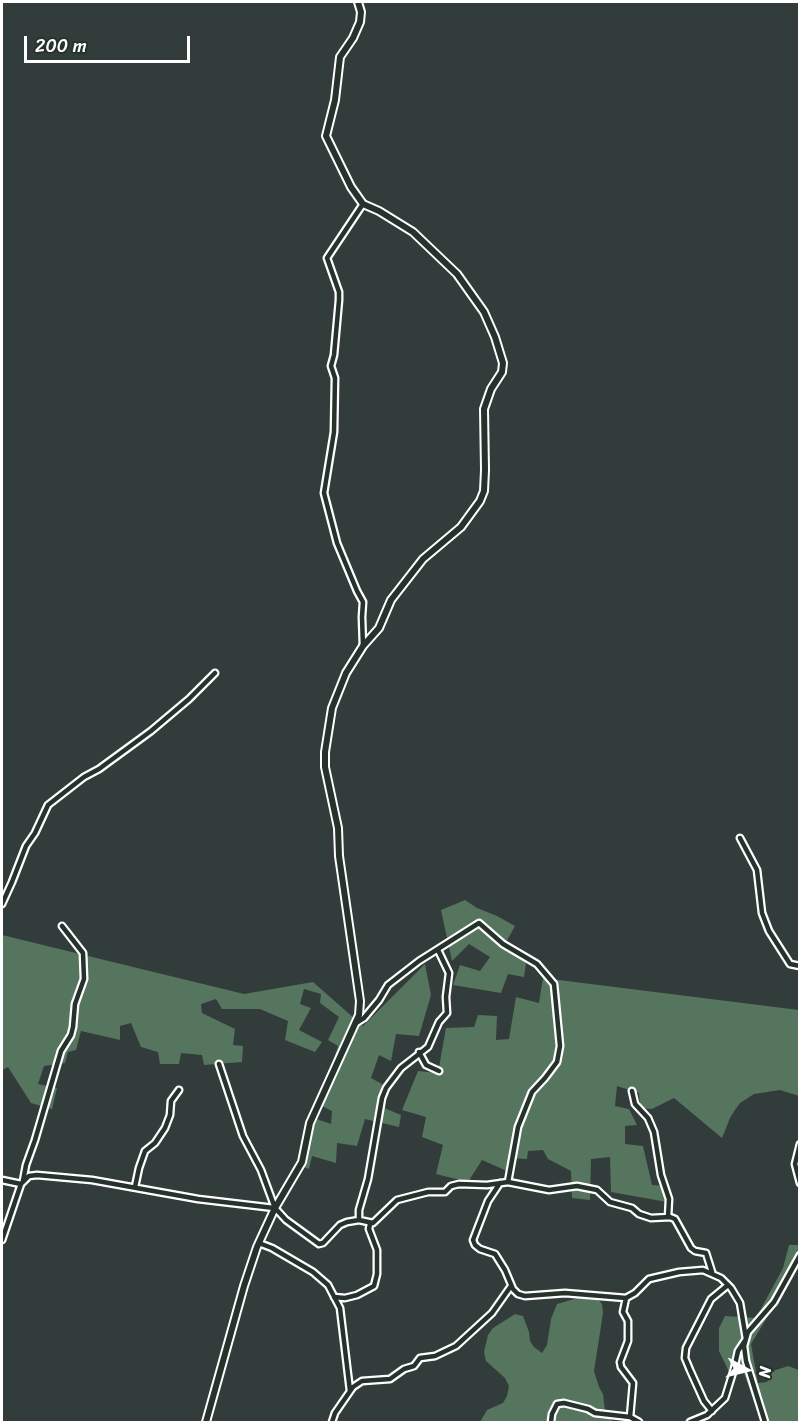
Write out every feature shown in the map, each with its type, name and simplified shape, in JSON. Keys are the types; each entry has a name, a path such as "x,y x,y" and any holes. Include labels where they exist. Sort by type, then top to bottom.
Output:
{"street":[{"path":"206,1422 241,1296 259,1243 274,1208 304,1159 310,1124 337,1060 356,1023 360,1001 339,854 338,828 326,773 325,758 332,708 343,680 363,646 379,628 390,602 423,559 461,527 480,501 484,491 485,470 484,409 491,390 502,372 495,337 484,312 457,274 413,232 363,204 351,187 326,136 335,100 340,57 353,38 360,21 361,12 358,2"},
{"path":"363,204 327,258 339,292 339,300 331,366 334,378 333,437 324,493 337,543 363,602 363,646"},
{"path":"2,904 26,846 48,805 151,731 189,699 215,673"},
{"path":"740,838 757,870 762,913 769,931 789,964 800,966"},
{"path":"356,1023 364,1018 380,1000 388,985 479,923 503,944 537,964 541,972 554,984 560,1046 557,1062 532,1092 518,1127 508,1182"},
{"path":"2,1240 22,1183 61,1051 73,1027 75,1004 84,979 83,952 62,926"},
{"path":"359,1220 358,1210 368,1179 382,1098 386,1088 401,1068 428,1047 439,1022 447,1013 449,973 438,950"},
{"path":"419,1052 426,1065 439,1071"},
{"path":"219,1064 243,1136 261,1170 274,1208 286,1220 319,1244 323,1243 340,1225 359,1220 370,1224"},
{"path":"135,1187 145,1150 154,1143 165,1128 170,1115 171,1101 179,1090"},
{"path":"632,1091 635,1104 648,1118 654,1132 669,1199 668,1217"},
{"path":"800,1143 795,1164 800,1183"},
{"path":"22,1183 29,1176 37,1175 92,1180 198,1199 274,1208"},
{"path":"2,1180 22,1183"},
{"path":"334,1297 345,1298 357,1295 374,1286 377,1274 377,1250 369,1229 370,1224 398,1200 428,1192 445,1192 451,1186 459,1184 487,1185 508,1182 549,1190 586,1187 597,1190 609,1202 632,1208 639,1214 651,1218 675,1219 691,1248 706,1253 712,1272"},
{"path":"500,1183 488,1201 474,1240 475,1245 480,1249 495,1254 511,1286 518,1294 525,1296 565,1293 626,1298 635,1293 649,1279 661,1275 704,1270 712,1272 728,1285 740,1303 746,1339 746,1361 765,1422"},
{"path":"259,1243 313,1272 328,1285 340,1308 350,1391"},
{"path":"690,1422 712,1411 725,1398 738,1351 748,1332 774,1302 800,1254"},
{"path":"712,1411 704,1401 685,1358 686,1348 711,1299 728,1285"},
{"path":"332,1422 335,1413 350,1391 362,1381 390,1379 404,1369 414,1366 420,1358 435,1356 456,1346 492,1313 511,1286"},
{"path":"626,1298 623,1312 628,1321 628,1341 620,1362 633,1383 630,1417"},
{"path":"551,1422 557,1404 564,1403 588,1408 595,1413 630,1417 639,1422"}],"green space":[{"path":"465,900 515,926 504,946 526,963 524,977 508,974 501,993 453,985 460,965 480,971 490,957 469,944 452,961 441,910"},
{"path":"2,935 244,994 313,982 363,1026 425,964 431,995 419,1036 396,1034 391,1061 379,1055 371,1078 382,1084 377,1105 401,1115 399,1127 365,1119 357,1146 337,1143 336,1163 312,1156 309,1169 299,1165 308,1116 331,1124 332,1111 320,1105 338,1046 328,1040 339,1017 320,1003 321,994 304,989 300,1004 311,1008 299,1030 322,1042 315,1052 285,1040 288,1021 260,1009 222,1009 216,999 201,1004 202,1013 235,1029 233,1045 243,1046 242,1062 204,1065 202,1055 181,1053 179,1064 160,1064 158,1052 141,1047 131,1023 120,1026 120,1040 81,1031 76,1050 68,1052 65,1063 44,1066 38,1084 57,1088 52,1109 31,1103 8,1067 2,1070"},
{"path":"543,978 799,1010 799,1096 780,1090 754,1094 740,1103 730,1118 722,1138 674,1098 652,1109 640,1108 639,1093 617,1086 615,1106 629,1109 637,1125 625,1126 625,1144 643,1146 652,1185 667,1186 667,1202 611,1192 610,1157 591,1159 590,1200 572,1198 571,1171 548,1159 543,1150 528,1151 527,1159 510,1158 507,1171 482,1160 468,1182 436,1174 443,1145 422,1137 426,1117 402,1110 418,1071 438,1073 446,1028 474,1027 478,1015 497,1016 496,1040 509,1039 516,997 539,1003"},
{"path":"789,1245 799,1245 799,1265 751,1344 758,1383 767,1382 773,1371 788,1366 799,1370 799,1422 761,1422 744,1373 730,1374 719,1351 719,1328 725,1316 756,1318 783,1268"},
{"path":"581,1297 597,1298 602,1304 603,1313 594,1371 603,1394 605,1411 614,1422 480,1422 487,1410 503,1403 509,1386 505,1378 486,1361 484,1352 488,1335 493,1328 515,1314 523,1316 530,1341 542,1353 547,1345 551,1319 557,1304"}]}
